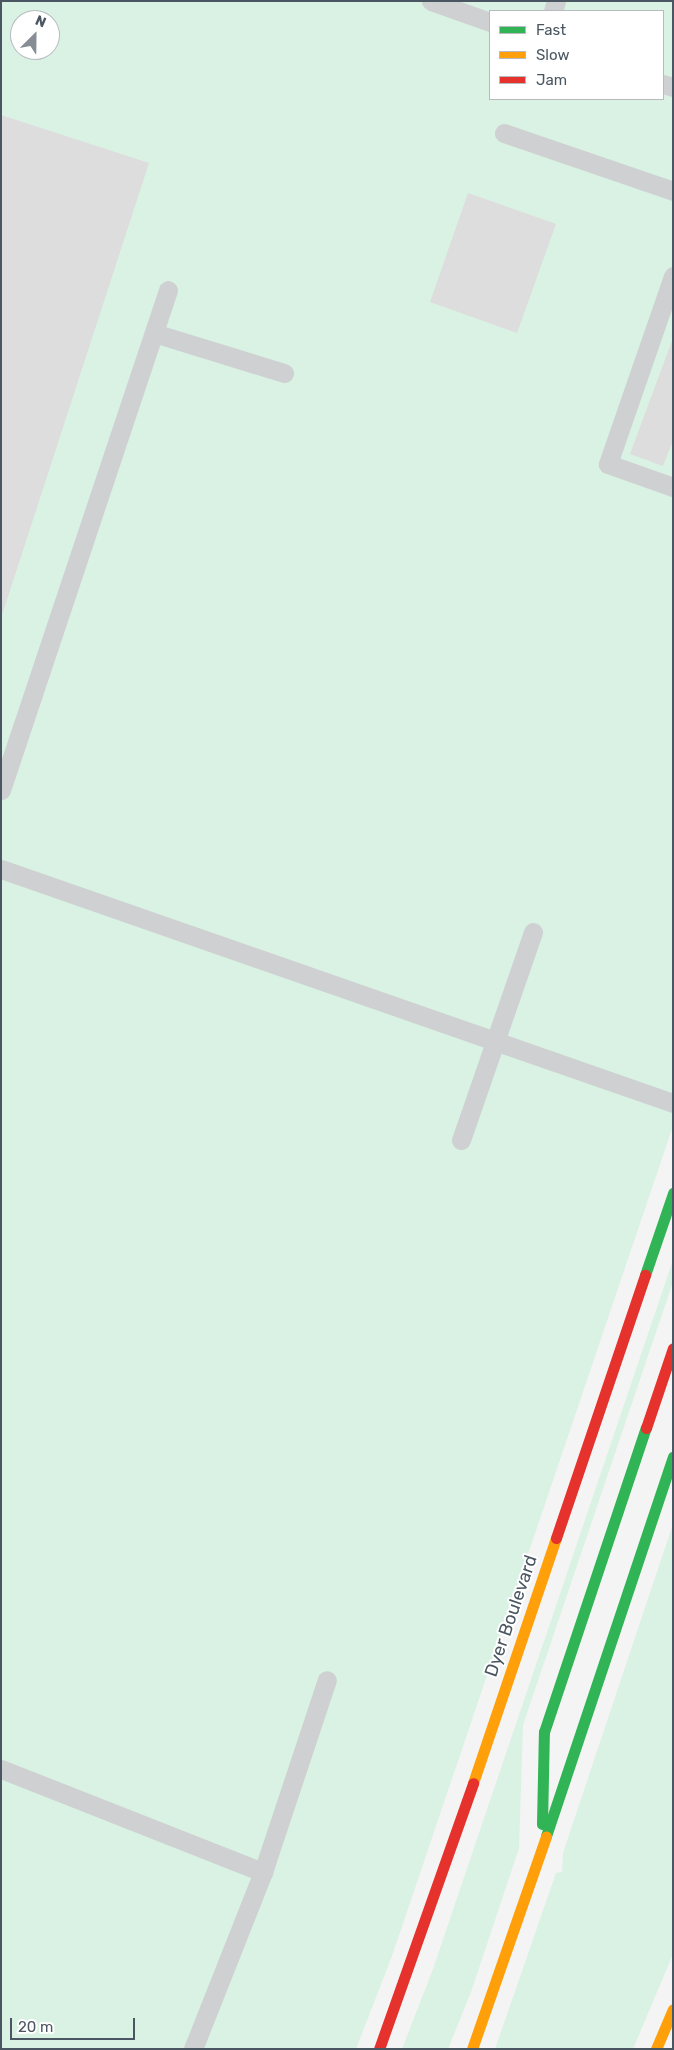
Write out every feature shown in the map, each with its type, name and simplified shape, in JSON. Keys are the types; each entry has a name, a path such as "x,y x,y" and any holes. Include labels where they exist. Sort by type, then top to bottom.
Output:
{"main road":[{"name":"Dyer Boulevard","path":"379,2049 412,1963 673,1193"},
{"path":"541,1850 544,1732 673,1348"},
{"path":"472,2049 673,1457"},
{"path":"656,2049 673,2009"}],"lane":[{"path":"431,1 489,22"},
{"path":"504,133 673,191"},
{"path":"673,276 608,464 673,487"},
{"path":"1,790 168,290"},
{"path":"154,334 284,373"},
{"path":"1,869 673,1102"},
{"path":"461,1140 533,932"},
{"path":"193,2049 263,1872 327,1680"},
{"path":"1,1769 263,1872"}],"green space":[{"path":"1,1 673,1 673,1126 392,1956 356,2049 1,2049"},
{"path":"673,1260 673,1282 523,1725 519,1848 471,1992 448,2049 402,2049 433,1969"},
{"path":"673,1524 673,1954 633,2049 495,2049 556,1873 562,1872 563,1853"}],"building":[{"path":"1,115 149,163 2,615 1,615"},
{"path":"468,193 556,224 517,333 430,302"},
{"path":"673,338 673,441 663,466 630,454"}],"traffic: fast":[{"path":"645,1275 673,1193"},
{"path":"542,1824 544,1732 646,1428"},
{"path":"546,1836 673,1457"}],"traffic: slow":[{"path":"473,1783 556,1538"},
{"path":"472,2049 546,1836"},
{"path":"656,2049 673,2009"}],"traffic: jam":[{"path":"556,1538 645,1275"},
{"path":"646,1428 673,1348"},
{"path":"379,2049 473,1783"}]}
